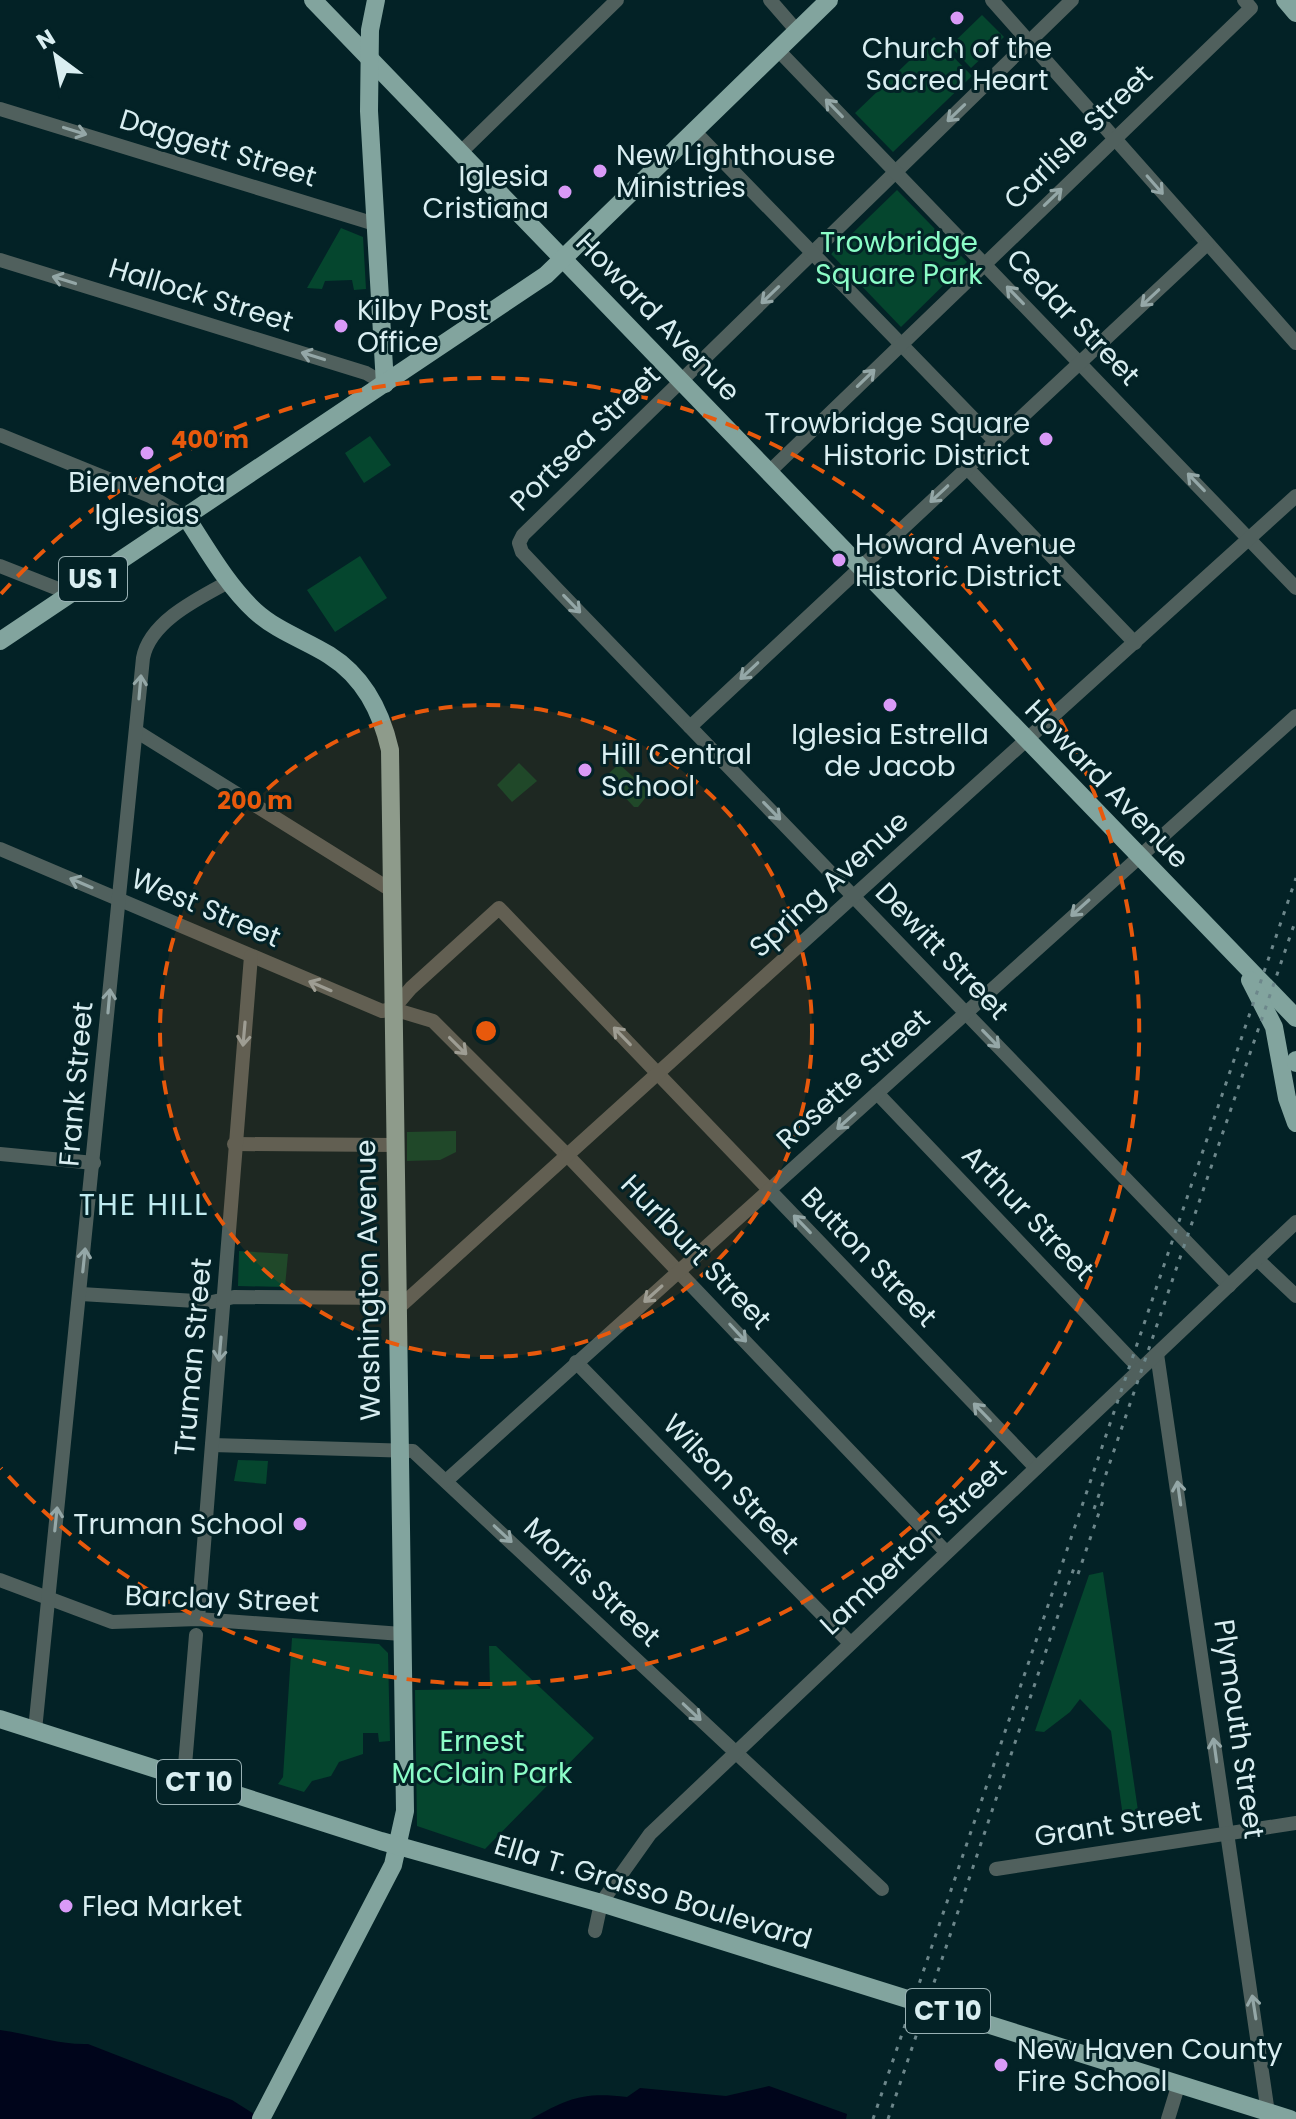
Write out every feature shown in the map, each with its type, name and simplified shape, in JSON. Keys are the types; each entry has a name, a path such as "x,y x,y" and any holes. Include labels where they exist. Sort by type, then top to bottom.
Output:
{"main road":[{"name":"Howard Avenue","path":"313,0 770,471 1244,967 1290,1011"},
{"path":"376,0 370,59 375,224 385,384"},
{"name":"US 1","path":"0,641 546,275 829,0"},
{"path":"1285,0 1296,13"},
{"name":"Washington Avenue","path":"186,517 230,581 267,621 343,665 373,701 384,724 390,750 405,1798 393,1865 261,2119"},
{"path":"1244,967 1274,1027 1287,1098 1296,1123"},
{"name":"Ella T. Grasso Boulevard","path":"0,1719 397,1846 601,1903 1290,2119"}],"street":[{"path":"460,153 617,0"},
{"path":"770,0 797,31"},
{"path":"992,0 1296,343"},
{"name":"Portsea Street","path":"520,547 523,535 1072,0"},
{"name":"Carlisle Street","path":"770,471 1114,139 1248,4"},
{"name":"Cedar Street","path":"777,49 1296,588"},
{"name":"Daggett Street","path":"0,109 375,224"},
{"path":"693,130 995,441"},
{"path":"690,727 1207,244"},
{"name":"Hallock Street","path":"0,260 366,373 385,384"},
{"path":"0,435 150,496 186,517"},
{"path":"967,468 1135,643"},
{"name":"Spring Avenue","path":"396,1304 568,1156 1296,496"},
{"name":"Dewitt Street","path":"520,547 1229,1286"},
{"path":"0,566 71,594"},
{"name":"Frank Street","path":"35,1730 143,658 153,634 169,619 230,581"},
{"name":"Rosette Street","path":"446,1481 1296,716"},
{"path":"136,731 391,890"},
{"name":"West Street","path":"0,849 382,1011 393,1009"},
{"name":"Button Street","path":"393,1009 411,988 499,908 1036,1468"},
{"name":"Truman Street","path":"198,1619 251,956"},
{"name":"Hurlburt Street","path":"393,1009 433,1021 568,1156 946,1552"},
{"name":"Arthur Street","path":"877,1093 1140,1369"},
{"path":"234,1144 395,1145"},
{"path":"0,1154 94,1163"},
{"name":"Lamberton Street","path":"595,1931 601,1903 650,1834 849,1642 1140,1369 1161,1354 1296,1222"},
{"path":"1257,1259 1296,1296"},
{"path":"81,1294 212,1302 225,1298 396,1304"},
{"name":"Plymouth Street","path":"1161,1354 1268,2113"},
{"name":"Wilson Street","path":"576,1362 849,1642"},
{"name":"Morris Street","path":"212,1445 413,1451 882,1889"},
{"name":"Barclay Street","path":"0,1580 112,1622 198,1619 402,1634"},
{"path":"184,1777 196,1635"},
{"name":"Grant Street","path":"996,1869 1296,1823"},
{"path":"1168,2119 1179,2083"}],"green space":[{"path":"982,15 1004,37 971,68 950,46"},
{"path":"934,37 972,76 893,152 855,113"},
{"name":"Trowbridge Square Park","path":"897,190 967,262 901,327 831,254"},
{"path":"341,228 363,237 366,289 354,290 352,280 325,281 322,289 307,288"},
{"path":"370,436 391,465 364,483 345,453"},
{"path":"360,556 387,598 335,632 307,590"},
{"path":"519,763 537,781 512,802 497,785"},
{"path":"619,764 650,792 638,807 634,807 608,779 607,775"},
{"path":"456,1131 456,1152 440,1160 407,1161 407,1132"},
{"path":"239,1251 288,1254 285,1287 238,1286"},
{"path":"238,1460 268,1461 266,1484 234,1481"},
{"path":"1103,1572 1141,1831 1124,1824 1111,1731 1080,1699 1070,1712 1044,1732 1035,1731 1089,1575"},
{"path":"292,1638 379,1644 388,1653 390,1741 379,1742 378,1733 363,1733 363,1754 339,1762 331,1776 312,1781 304,1792 278,1784 283,1777"},
{"name":"Ernest McClain Park","path":"489,1646 496,1646 594,1738 485,1849 417,1826 415,1690 490,1689"}],"water":[{"path":"0,2030 88,2044 232,2100 262,2119 0,2119"},
{"path":"769,2086 847,2114 846,2119 531,2119 577,2098 599,2095 627,2097 640,2088 726,2096"}],"railway":[{"path":"873,2119 1296,878"},
{"path":"1094,1509 1296,919"},
{"path":"1078,1574 1104,1498"},
{"path":"888,2119 1076,1562"}],"place":[{"name":"Church of the Sacred Heart","path":"957,18"},
{"name":"New Lighthouse Ministries","path":"600,171"},
{"name":"Iglesia Cristiana","path":"565,192"},
{"name":"Kilby Post Office","path":"341,326"},
{"name":"Trowbridge Square Historic District","path":"1046,439"},
{"name":"Bienvenota Iglesias","path":"147,453"},
{"name":"Howard Avenue Historic District","path":"839,560"},
{"name":"Iglesia Estrella de Jacob","path":"890,705"},
{"name":"Hill Central School","path":"585,770"},
{"name":"Truman School","path":"300,1524"},
{"name":"Flea Market","path":"66,1906"},
{"name":"New Haven County Fire School","path":"1001,2065"}],"district":[{"name":"THE HILL","path":"144,1204"}]}
